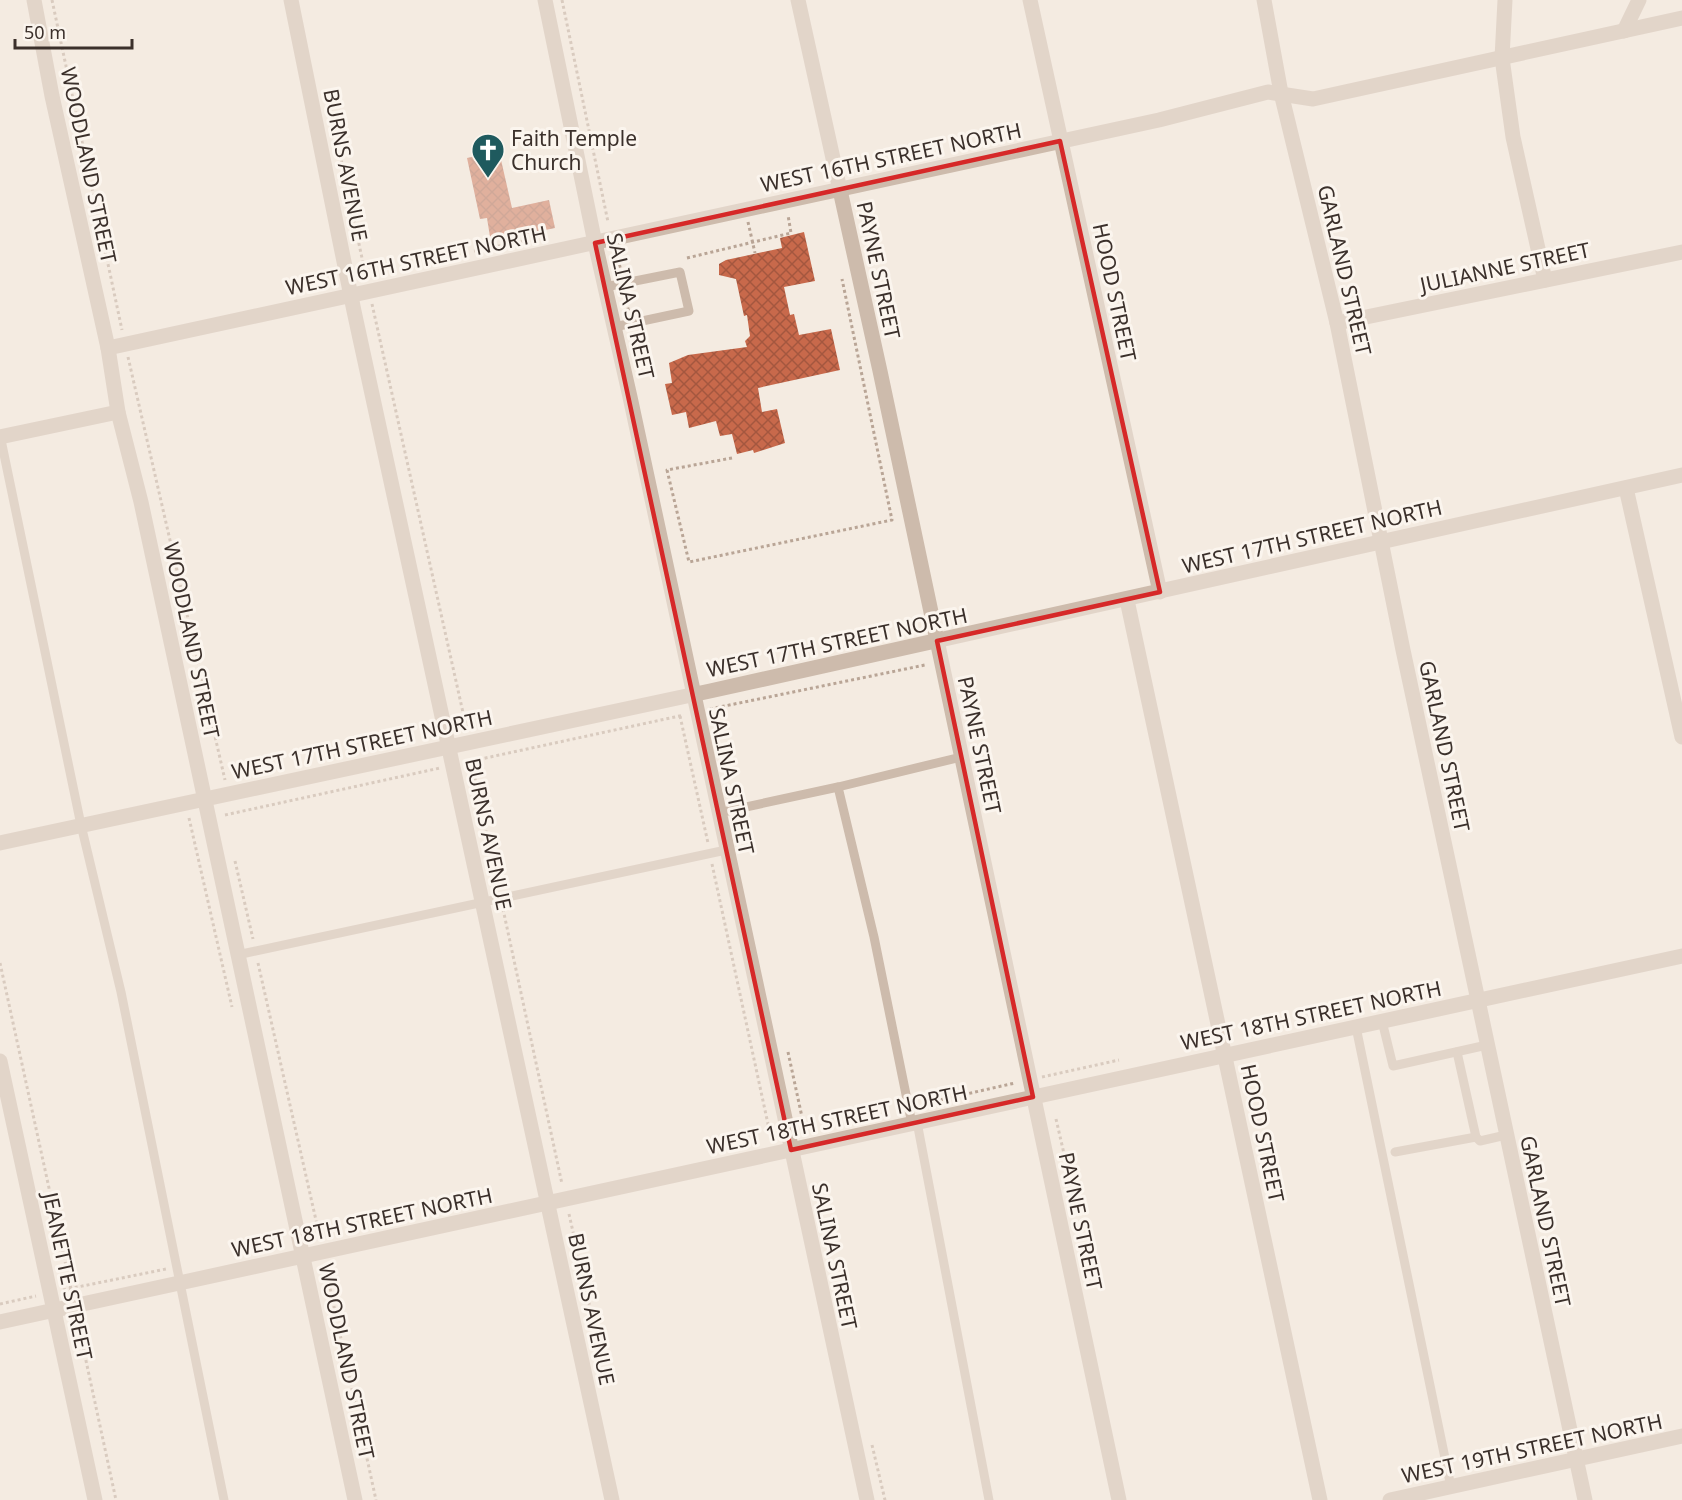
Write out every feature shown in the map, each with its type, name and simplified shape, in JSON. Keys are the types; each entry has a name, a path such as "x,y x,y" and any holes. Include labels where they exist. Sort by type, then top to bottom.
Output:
{"street":[{"name":"WOODLAND STREET","path":"34,0 52,96 108,348 118,411 141,502 355,1500"},
{"name":"BURNS AVENUE","path":"291,0 351,296 612,1500"},
{"name":"SALINA STREET","path":"545,0 692,695 867,1500"},
{"name":"PAYNE STREET","path":"798,0 1119,1500"},
{"name":"HOOD STREET","path":"1030,0 1160,592"},
{"name":"GARLAND STREET","path":"1264,0 1281,93 1337,323 1487,1045 1585,1500"},
{"path":"1504,0 1502,58 1513,137 1545,280"},
{"path":"1624,31 1639,0"},
{"name":"WEST 16TH STREET NORTH","path":"108,348 1159,120 1268,92 1313,99 1682,18"},
{"name":"JULIANNE STREET","path":"1337,323 1682,252"},
{"path":"0,437 118,411"},
{"name":"WEST 17TH STREET NORTH","path":"0,843 692,695 1682,476"},
{"path":"1626,488 1682,737"},
{"name":"HOOD STREET","path":"1127,600 1320,1500"},
{"name":"WEST 18TH STREET NORTH","path":"0,1322 1682,956"},
{"name":"JEANETTE STREET","path":"0,1061 95,1500"},
{"name":"WEST 19TH STREET NORTH","path":"1390,1500 1682,1436"}],"lane":[{"path":"605,287 680,272 685,292 689,311 614,327"},
{"path":"0,437 81,825 121,992 178,1283 224,1500"},
{"path":"718,813 961,757"},
{"path":"838,787 874,937 914,1123 989,1500"},
{"path":"237,955 726,850"},
{"path":"1382,1021 1393,1066 1487,1045"},
{"path":"1356,1027 1451,1487"},
{"path":"1457,1052 1476,1137 1480,1141 1506,1135"},
{"path":"1395,1152 1476,1137"}],"path":[{"path":"52,0 125,345 225,784 225,816"},
{"path":"327,91 593,1320"},
{"path":"687,258 753,244 757,239 791,233 787,211"},
{"path":"748,219 755,253"},
{"path":"474,251 532,239"},
{"path":"732,458 667,470 688,562 892,520 842,276"},
{"path":"680,716 771,1138"},
{"path":"464,727 476,724"},
{"path":"235,861 376,1500"},
{"path":"0,963 116,1500"}],"highlighted area":[{"path":"1060,141 1160,592 937,641 1033,1097 791,1150 595,243"}],"building":[{"name":"Faith Temple Church","path":"499,151 512,208 549,200 555,228 502,239 501,234 490,237 487,218 480,219 467,158"},
{"path":"804,232 815,281 784,287 790,315 794,314 799,335 831,329 840,370 758,388 762,412 777,409 785,443 754,453 753,450 737,454 732,434 720,436 716,421 689,428 686,412 672,415 665,384 672,383 669,363 688,355 747,347 745,341 750,336 747,315 744,316 736,279 719,275 719,264 726,260 782,248 780,238"}],"place":[{"name":"Faith Temple Church","path":"488,179"}]}
